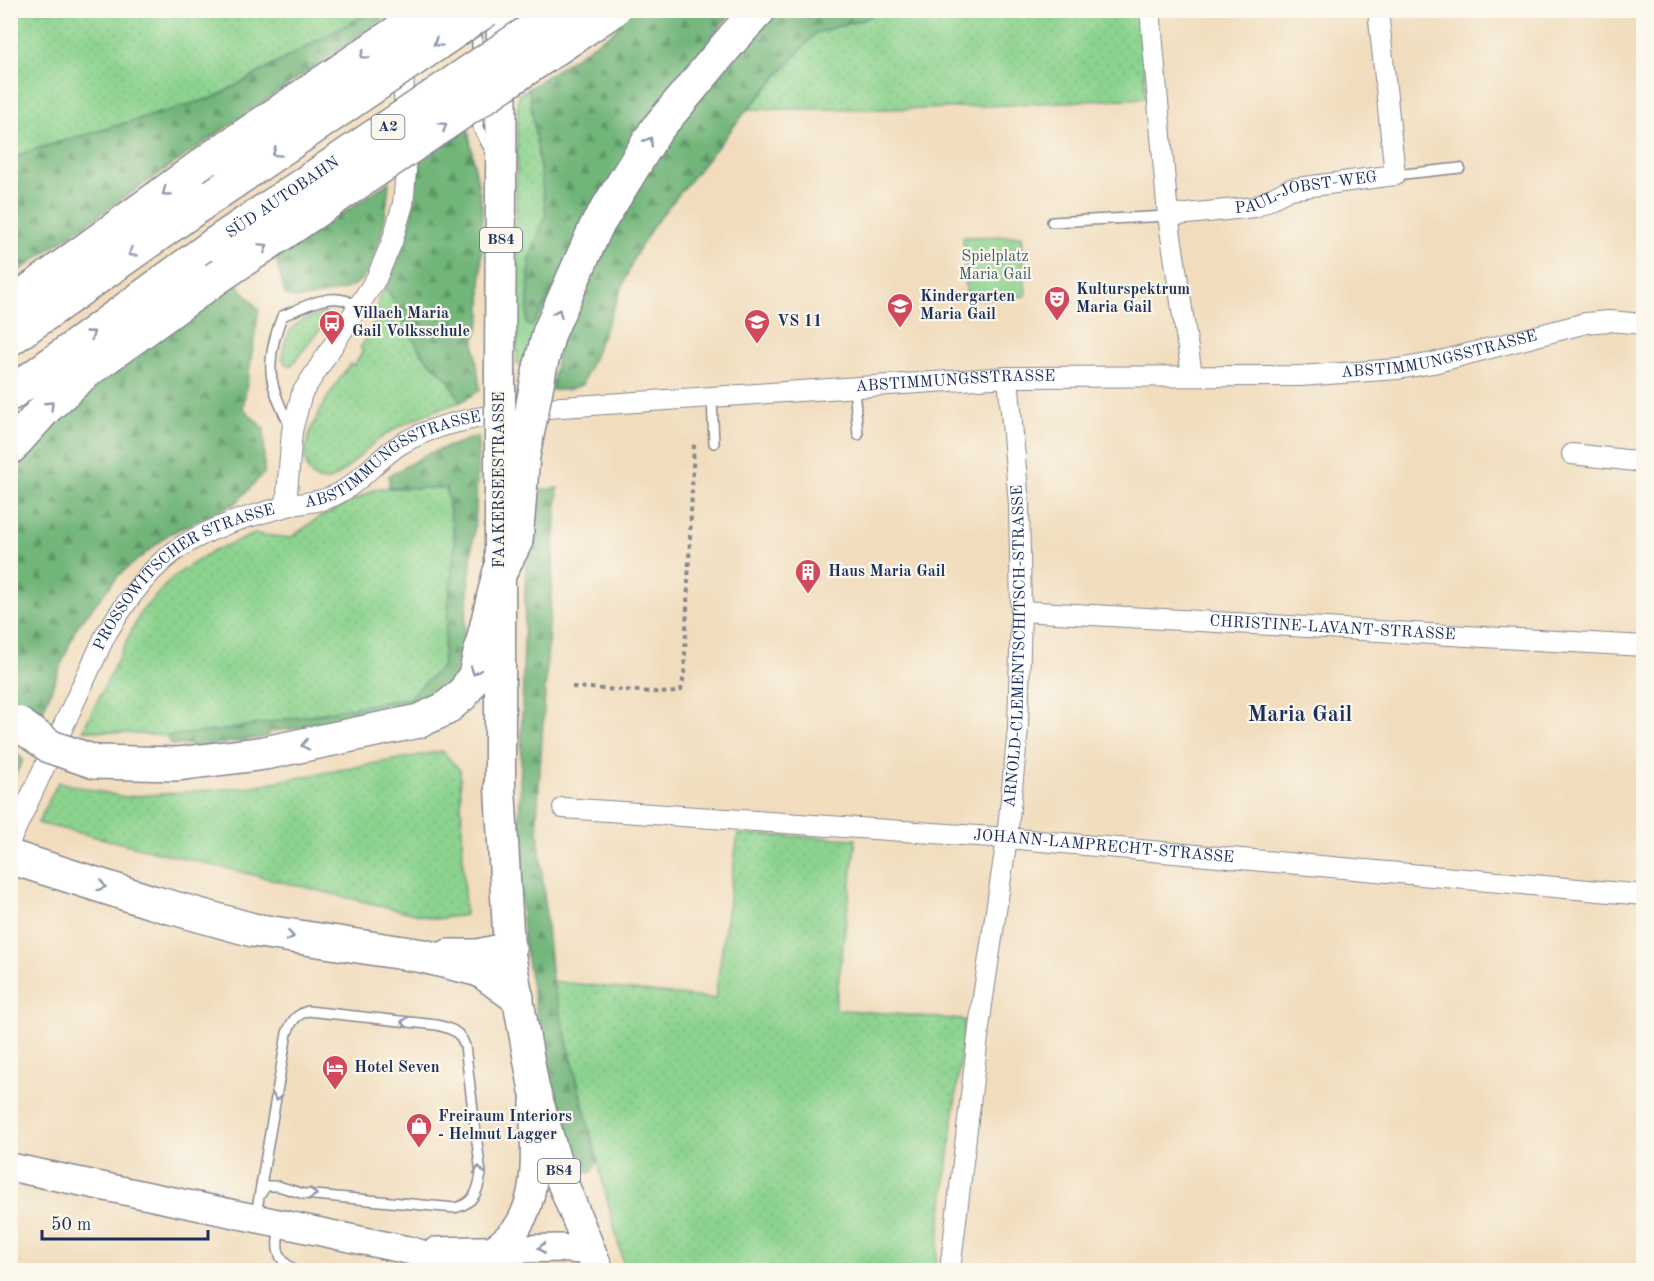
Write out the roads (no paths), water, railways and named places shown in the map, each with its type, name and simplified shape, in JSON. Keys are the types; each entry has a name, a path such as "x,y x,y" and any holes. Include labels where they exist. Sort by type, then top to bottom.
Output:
{"highway":[{"path":"10,305 213,158 430,10"},
{"name":"A2","path":"10,339 214,195 486,10"},
{"name":"SÜD AUTOBAHN","path":"10,394 215,243 561,10"},
{"path":"10,448 46,408 87,371 215,279 613,10"},
{"path":"14,719 51,747 95,762 177,764 265,753 419,721 445,709 463,694 475,675 499,574 516,541 511,456 549,333 596,227 656,130 759,10"},
{"path":"10,857 152,902 253,930 423,956 480,970 516,996"},
{"path":"423,956 477,956 509,949"}],"main road":[{"name":"FAAKERSEESTRASSE","path":"502,10 503,172 500,371 511,456"},
{"name":"FAAKERSEESTRASSE","path":"499,574 500,788 509,949"},
{"name":"B84","path":"509,949 534,1088 587,1264"},
{"path":"494,1249 517,1228 529,1205 533,1186 534,1088"},
{"path":"10,1167 265,1212 475,1270"},
{"path":"412,1251 559,1248 587,1264"}],"street":[{"name":"PROSSOWITSCHER STRASSE","path":"10,841 105,636 121,609 134,593 171,554 204,534 286,506 292,431 302,393 376,279 392,242 403,204 406,171 402,10"},
{"path":"1150,10 1168,216 1192,375"},
{"name":"PAUL-JOBST-WEG","path":"1168,216 1255,207 1290,189 1395,175 1378,10"},
{"name":"ABSTIMMUNGSSTRASSE","path":"286,506 328,498 343,491 402,443 443,426 481,416 547,408 712,399 1008,377 1300,376 1398,369 1433,363 1586,323 1610,321 1644,324"},
{"name":"ARNOLD-CLEMENTSCHITSCH-STRASSE","path":"950,1270 982,1004 1007,838 1018,729 1021,611 1019,504 1008,377"},
{"path":"1572,454 1644,462"},
{"name":"CHRISTINE-LAVANT-STRASSE","path":"1021,611 1644,646"},
{"name":"JOHANN-LAMPRECHT-STRASSE","path":"563,808 1007,838 1644,895"}],"lane":[{"path":"477,10 477,81"},
{"path":"478,93 478,128 503,172"},
{"path":"1395,175 1460,168"},
{"name":"PAUL-JOBST-WEG","path":"1052,222 1168,216"},
{"path":"292,431 275,396 270,358 274,337 282,316 333,299 345,300 357,308"},
{"path":"854,388 858,435"},
{"path":"712,399 714,443"},
{"path":"265,1212 287,1033 291,1021 298,1014 308,1011 437,1025 451,1028 462,1036 481,1174 474,1198 466,1205 455,1208 304,1194 278,1186 266,1186 265,1212 281,1259 294,1270"}],"place":[{"name":"Kulturspektrum Maria Gail","path":"1057,322"},
{"name":"Kindergarten Maria Gail","path":"900,329"},
{"name":"VS 11","path":"757,345"},
{"name":"Villach Maria Gail Volksschule","path":"332,346"},
{"name":"Haus Maria Gail","path":"808,595"},
{"name":"Hotel Seven","path":"335,1091"},
{"name":"Freiraum Interiors - Helmut Lagger","path":"419,1149"}],"district":[{"name":"Maria Gail","path":"1300,715"}],"park label":[{"name":"Spielplatz Maria Gail","path":"995,266"}]}
